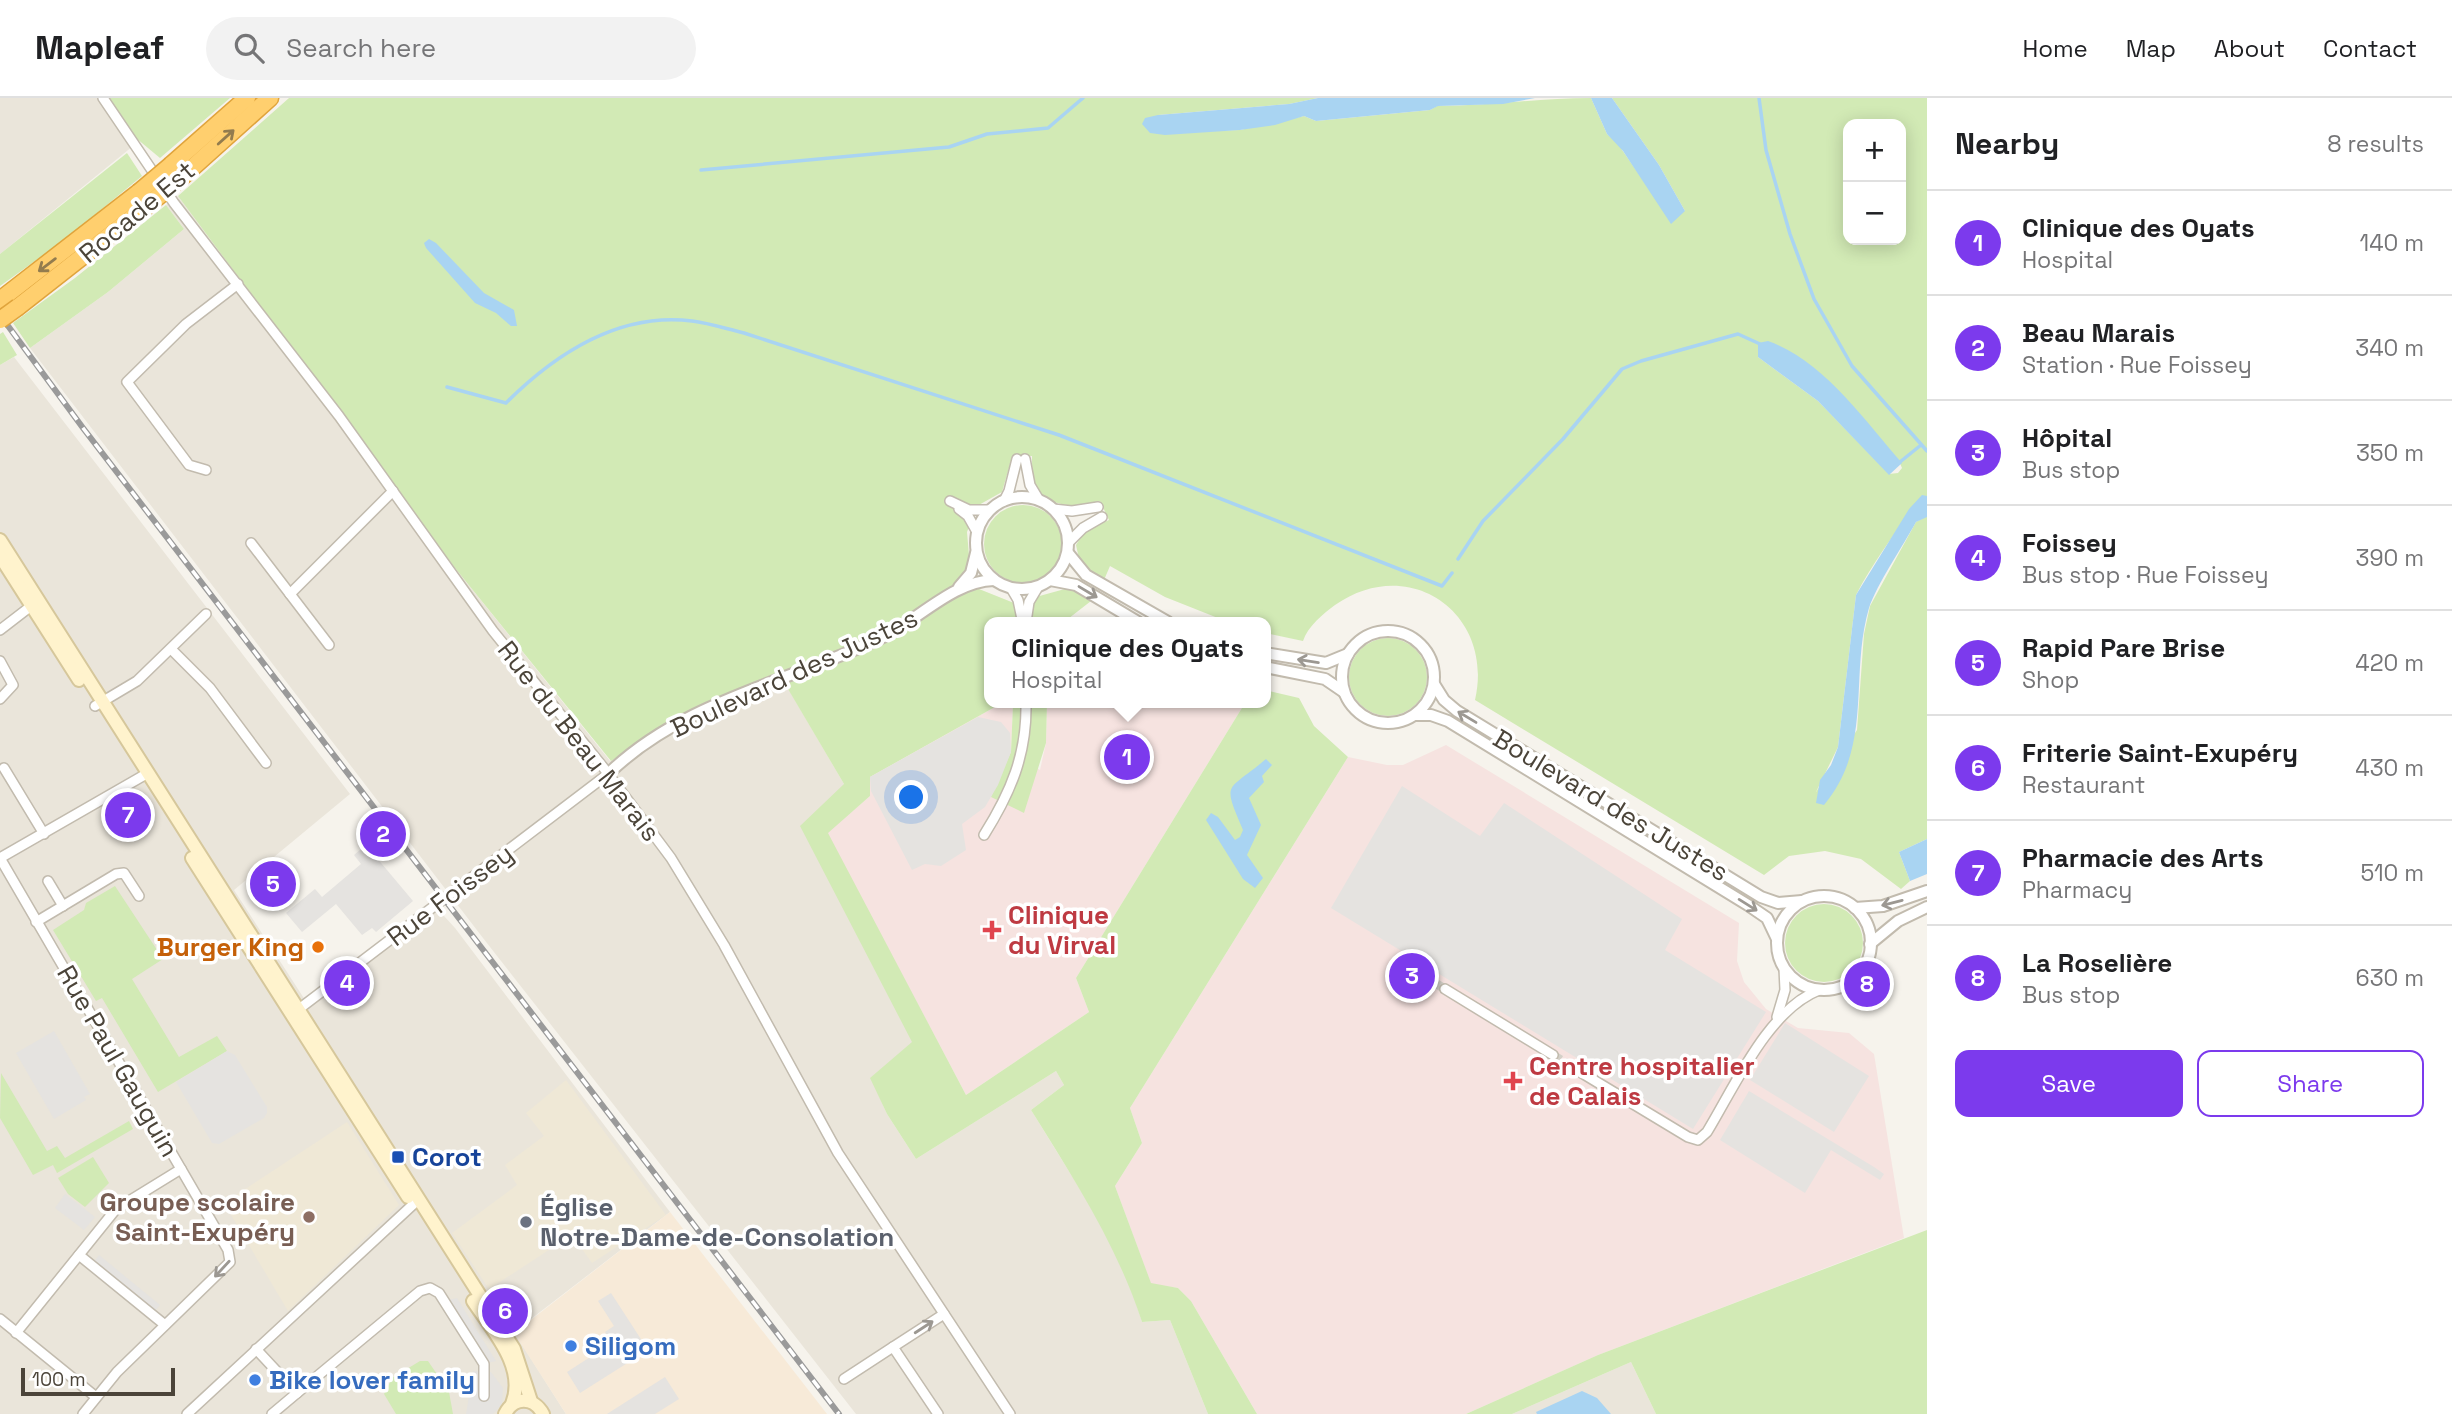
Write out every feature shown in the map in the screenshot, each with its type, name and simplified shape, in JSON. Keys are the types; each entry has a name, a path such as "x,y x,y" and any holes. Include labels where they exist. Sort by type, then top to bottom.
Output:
{"highway":[{"name":"Rocade Est","path":"176,171 247,98"},
{"name":"Rocade Est","path":"0,320 9,300 143,199 270,98"}],"main road":[{"path":"0,540 35,603 144,775 416,1202 514,1349 531,1401 543,1414"},
{"path":"0,556 35,603"},
{"path":"416,1202 510,1358 516,1384 508,1409"},
{"path":"508,1409 531,1401"}],"street":[{"name":"Rue du Beau Marais","path":"103,98 174,203 393,491 493,631 608,774 693,892 838,1153 1010,1414"},
{"path":"206,470 189,465 127,382 186,324 237,284"},
{"path":"1004,501 1021,459 1030,485 1039,500"},
{"path":"290,594 393,491"},
{"path":"977,532 990,510 1004,501 1022,497 1039,500 1053,509 1064,523 1068,548 1087,575 1159,617"},
{"path":"990,510 969,510 950,501 968,516 977,532 977,551 983,568 994,580 1011,588 1038,587 1050,580 1061,568 1068,548 1083,528 1102,517"},
{"path":"1053,509 1072,511 1098,507"},
{"path":"251,543 329,645"},
{"name":"Boulevard des Justes","path":"946,598 969,577 977,551"},
{"name":"Boulevard des Justes","path":"608,774 644,746 697,714 743,692 882,638 972,583 994,580"},
{"path":"1050,580 1076,585 1130,617"},
{"path":"1026,617 1029,602 1038,587"},
{"path":"1011,588 1024,617"},
{"path":"0,630 35,603"},
{"path":"99,704 137,681 206,614"},
{"path":"1271,668 1325,679 1345,693 1358,712 1376,722 1397,722 1415,715 1427,702 1434,684 1433,668 1427,653 1417,642 1404,634 1388,631 1372,634 1358,642 1348,654 1342,671 1345,693"},
{"path":"171,649 210,688 266,763"},
{"path":"1271,654 1326,663 1348,654"},
{"path":"0,661 12,681 9,692 0,699"},
{"name":"Boulevard des Justes","path":"1434,684 1444,700 1457,711 1761,897 1782,903 1802,901"},
{"path":"984,835 1003,805 1017,773 1026,736 1026,708"},
{"name":"Boulevard des Justes","path":"1415,715 1431,715 1448,721 1748,905 1767,918 1777,939"},
{"path":"4,768 44,834"},
{"name":"Rue Foissey","path":"295,1012 608,774"},
{"path":"0,858 144,775"},
{"name":"Rue Paul Gauguin","path":"0,858 181,1169 119,1206 16,1333"},
{"path":"36,922 116,874 124,873 139,896"},
{"path":"48,881 63,905"},
{"path":"1582,1073 1688,1137 1698,1140 1707,1132 1773,1026 1785,995 1784,968 1778,954 1777,939 1784,917 1802,901 1828,896 1855,908 1883,906 1927,891"},
{"path":"1870,944 1898,921 1927,906"},
{"path":"1773,1026 1798,1000 1819,990 1838,988 1854,979 1865,965 1870,944 1867,926 1855,908"},
{"path":"1784,968 1801,984 1819,990"},
{"path":"1445,989 1553,1055"},
{"path":"83,1414 165,1325 228,1265 231,1257 181,1169"},
{"path":"187,1414 416,1202"},
{"path":"79,1255 165,1325"},
{"path":"272,1414 426,1288 439,1293 484,1364 484,1396"},
{"path":"844,1379 944,1314"},
{"path":"0,1319 96,1397"},
{"path":"893,1347 938,1414"},
{"path":"257,1349 298,1393"}],"shaded area":[{"path":"0,98 108,98 133,146 0,254"},
{"path":"178,196 455,568 610,761 702,704 778,671 844,784 894,1004 913,1042 871,1078 887,1114 916,1159 1056,1071 1064,1085 1031,1110 1101,1223 1128,1278 1142,1322 1170,1320 1208,1414 856,1414 483,938 30,348 108,292 184,229 166,205"},
{"path":"14,357 350,794 234,890 307,1003 434,905 455,928 670,1212 514,1332 566,1414 0,1414 0,365"},
{"name":"Clinique du Virval","path":"993,708 1013,708 1011,752 1040,770 1046,743 1047,708 1242,708 1076,978 1089,1012 966,1095 827,833 870,796 870,777"},
{"path":"978,717 1001,722 1010,733 1011,752 998,785 985,807 962,824 966,850 941,866 925,864 912,870 871,791 870,777"},
{"name":"Centre hospitalier de Calais","path":"1446,745 1739,923 1737,961 1744,982 1766,1009 1798,1028 1849,1033 1874,1054 1904,1238 1598,1355 1466,1414 1257,1414 1191,1301 1178,1288 1151,1284 1115,1186 1142,1143 1130,1108 1348,757 1387,765 1403,765"},
{"path":"1402,786 1480,836 1504,803 1682,919 1665,950 1766,1012 1693,1129 1331,908"},
{"path":"366,845 413,901 376,932 372,928 362,935 336,904 302,932 286,913 315,889 322,897 361,864 354,855"},
{"path":"1785,1023 1869,1076 1834,1132 1750,1080"},
{"path":"54,1031 90,1094 84,1097 86,1100 54,1119 16,1053"},
{"path":"227,1051 235,1055 267,1107 267,1113 264,1118 219,1144 212,1143 176,1082"},
{"path":"566,1080 666,1215 592,1263 572,1235 489,1289 452,1233 517,1185 505,1165 544,1136 526,1113"},
{"path":"1749,1091 1884,1174 1880,1180 1831,1150 1805,1193 1720,1140"},
{"name":"Groupe scolaire Saint-Exupéry","path":"347,1122 399,1205 288,1311 224,1203"},
{"path":"65,1194 95,1217 84,1230 55,1208"},
{"path":"670,1212 827,1414 566,1414 514,1333"},
{"path":"99,1255 160,1305 154,1312 94,1262"},
{"path":"611,1293 648,1350 580,1393 567,1372 612,1343 605,1332 614,1326 598,1301"},
{"path":"457,1298 496,1361 487,1363 448,1300"},
{"path":"1631,1362 1656,1414 1512,1414"},
{"path":"473,1371 491,1372 503,1388 502,1404 493,1414 466,1414"},
{"path":"665,1377 679,1399 655,1414 607,1414"}],"green space":[{"path":"108,98 230,98 160,158 130,133"},
{"path":"289,98 1318,98 1289,104 1158,115 1204,131 1240,130 1304,116 1316,121 1430,110 1437,106 1591,98 1607,134 1618,144 1656,199 1685,211 1659,165 1612,98 1927,98 1927,496 1922,496 1896,532 1856,595 1838,747 1816,792 1857,730 1864,634 1870,606 1916,522 1927,516 1927,839 1899,852 1910,881 1901,889 1861,859 1825,851 1789,856 1764,875 1475,700 1478,669 1472,641 1459,618 1440,600 1417,589 1391,586 1363,591 1326,612 1312,625 1303,641 1271,634 1271,617 1215,617 1165,597 1110,566 1104,580 1080,563 1076,545 1085,531 1109,520 1100,501 1064,505 1047,498 1035,484 1032,456 1012,457 1002,492 977,506 967,532 970,567 948,590 979,589 1014,603 1072,587 1091,601 1070,617 984,617 984,708 993,708 870,777 870,796 828,833 966,1095 1089,1012 1076,978 1242,708 1271,708 1271,691 1299,698 1314,726 1348,757 1130,1108 1142,1143 1115,1186 1151,1283 1178,1288 1191,1301 1257,1414 1208,1414 1170,1320 1142,1322 1107,1239 1031,1110 1064,1085 1056,1071 916,1159 887,1114 870,1078 912,1042 800,826 844,784 778,672 702,704 611,761 455,568 178,196","holes":["1758,344 1898,459 1902,468 1898,473 1889,474 1818,401 1758,357"]},
{"path":"127,153 142,176 63,241 0,286 0,254"},
{"path":"166,205 184,229 108,292 30,348 13,323 75,278"},
{"path":"3,332 17,355 0,365 0,334"},
{"path":"1023,505 1038,508 1050,517 1059,529 1062,544 1059,559 1050,571 1038,580 1023,583 1008,580 996,571 987,559 984,544 987,529 996,517 1008,508"},
{"path":"1388,638 1403,641 1420,655 1427,677 1424,692 1410,709 1388,716 1373,713 1356,699 1349,677 1352,662 1366,645"},
{"path":"1013,708 1047,708 1046,743 1024,813 991,797 1011,752"},
{"path":"115,886 163,959 132,979 179,1057 217,1036 227,1051 158,1092 102,998 96,1001 53,930 84,910 86,903"},
{"path":"1824,904 1839,907 1856,921 1863,943 1860,958 1846,975 1824,982 1809,979 1792,965 1785,943 1788,928 1802,911"},
{"path":"1,1073 47,1151 57,1146 65,1158 129,1121 133,1129 57,1173 53,1165 33,1175 0,1118"},
{"path":"93,1157 109,1183 85,1207 68,1194 58,1178"},
{"path":"1927,1230 1927,1414 1656,1414 1631,1362 1512,1414 1466,1414 1598,1355"},
{"path":"420,1361 428,1361 449,1392 453,1414 396,1414 384,1394 392,1378"}],"water":[{"path":"1318,98 1535,98 1503,104 1438,106 1430,110 1316,121 1304,116 1275,125 1240,130 1165,135 1150,133 1142,124 1145,118 1158,115 1289,104"},
{"path":"1591,98 1612,98 1659,165 1685,211 1671,224 1623,151 1607,134"},
{"path":"429,239 484,293 514,310 517,326 511,326 496,313 475,303 426,248 424,243"},
{"path":"1768,341 1807,362 1825,377 1902,463 1889,475 1818,401 1758,357 1758,343"},
{"path":"1922,495 1927,496 1927,517 1916,522 1869,608 1863,634 1855,734 1849,758 1839,782 1824,805 1816,803 1820,780 1831,765 1838,747 1856,595 1909,509"},
{"path":"1266,759 1272,765 1262,776 1264,782 1249,798 1261,825 1247,855 1263,878 1255,888 1243,879 1206,820 1211,813 1218,817 1235,840 1240,837 1243,830 1232,803 1232,789"},
{"path":"1927,839 1927,874 1910,881 1899,852"},
{"path":"1582,1391 1597,1398 1611,1414 1536,1412"}],"waterway":[{"path":"701,170 949,147 987,134 1048,128 1083,98"},
{"path":"1759,98 1766,150 1790,234 1814,299 1852,366 1927,451"},
{"path":"447,387 506,403 545,368 590,340 639,323 665,320 698,322 744,333 1059,435 1442,586 1452,573"},
{"path":"1458,559 1483,521 1563,439 1622,369 1641,361 1738,334 1760,344"},
{"path":"1895,466 1921,445"}],"tunnel":[{"path":"1425,977 1445,989"},
{"path":"1553,1055 1582,1073"}],"railway":[{"path":"0,315 83,428 839,1414"}],"place":[{"name":"Clinique des Oyats","path":"1127,757"},
{"name":"Pharmacie des Arts","path":"128,815"},
{"name":"Beau Marais","path":"383,834"},
{"name":"Rapid Pare Brise","path":"273,884"},
{"name":"Clinique du Virval","path":"992,930"},
{"name":"Burger King","path":"318,947"},
{"name":"Hôpital","path":"1412,976"},
{"name":"Foissey","path":"347,983"},
{"name":"La Roselière","path":"1867,984"},
{"name":"Centre hospitalier de Calais","path":"1513,1081"},
{"name":"Corot","path":"398,1157"},
{"name":"Groupe scolaire Saint-Exupéry","path":"309,1217"},
{"name":"Église Notre-Dame-de-Consolation","path":"526,1222"},
{"name":"Friterie Saint-Exupéry","path":"505,1311"},
{"name":"Siligom","path":"571,1346"},
{"name":"Bike lover family","path":"255,1380"}]}
